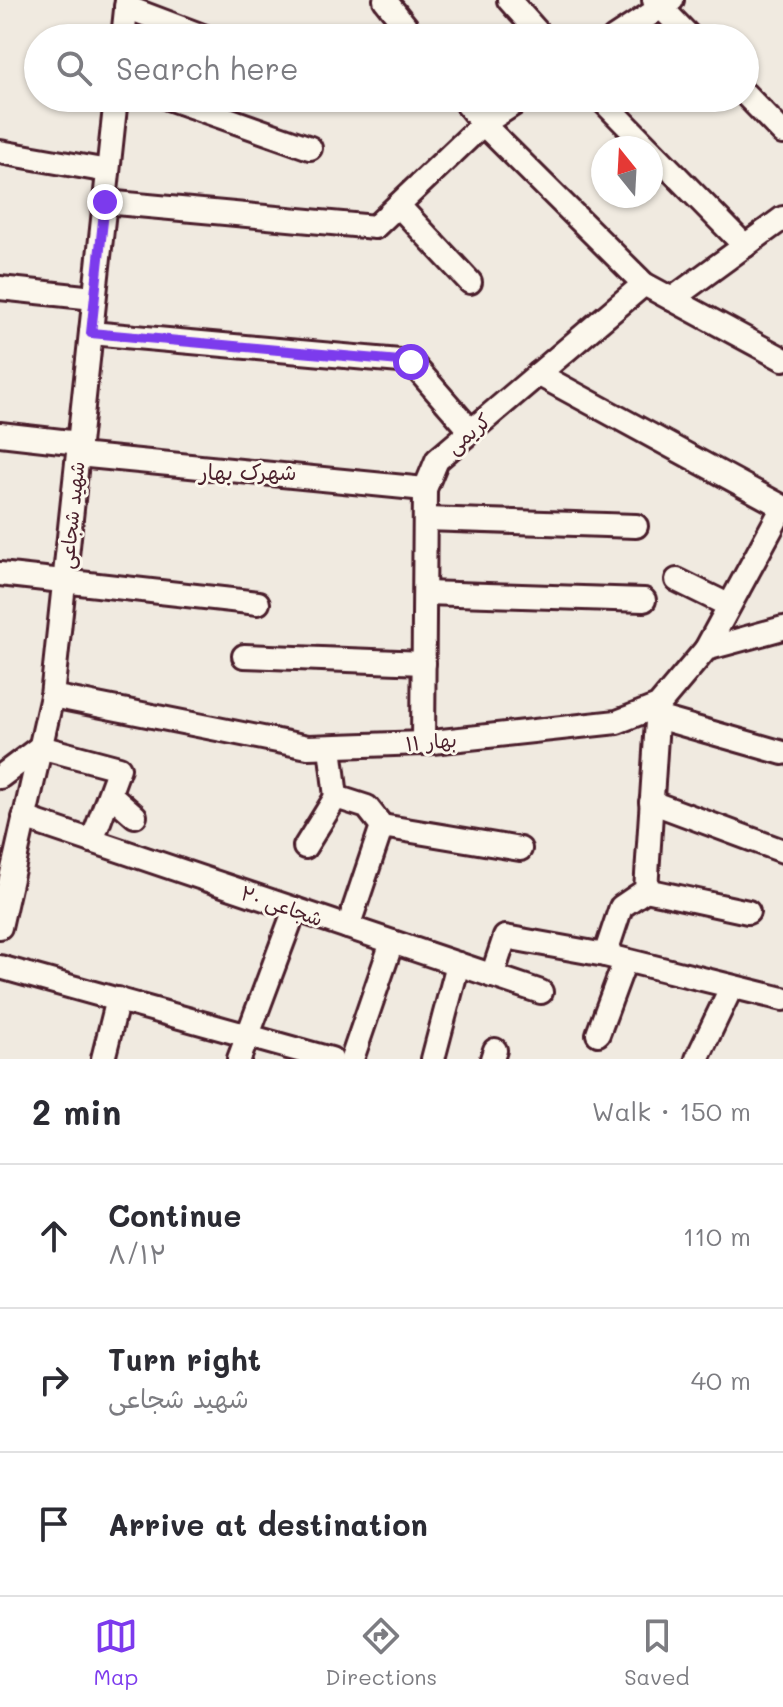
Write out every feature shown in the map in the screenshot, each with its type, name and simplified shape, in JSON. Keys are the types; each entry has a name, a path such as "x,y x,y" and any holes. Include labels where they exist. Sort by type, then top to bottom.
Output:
{"street":[{"path":"385,0 404,24"},
{"path":"509,0 530,24"},
{"path":"633,24 662,2 680,24"},
{"path":"124,24 126,4 174,24"},
{"path":"759,108 783,133"},
{"name":"شهید شجاعی","path":"0,927 52,696 114,112"},
{"path":"208,112 310,148"},
{"path":"473,112 644,284 783,359"},
{"path":"105,202 375,227 483,124 501,112"},
{"path":"614,112 637,136"},
{"path":"0,152 108,171"},
{"path":"663,162 745,246"},
{"path":"398,205 470,282"},
{"path":"672,299 783,218"},
{"name":"کریمی","path":"423,743 425,489 437,460 644,284"},
{"path":"0,288 94,298"},
{"path":"91,333 411,362 471,431"},
{"path":"538,374 783,507"},
{"path":"0,434 78,449 425,489"},
{"name":"بهار ۱۱","path":"52,696 308,747 423,743 617,722 657,711 706,649 783,507"},
{"path":"425,519 636,526"},
{"path":"0,574 258,603"},
{"path":"677,580 728,605"},
{"path":"425,593 644,600"},
{"path":"706,649 783,628"},
{"path":"244,656 424,663"},
{"path":"646,890 657,711 783,753"},
{"path":"0,777 40,747 119,768 92,841"},
{"path":"305,847 336,797 330,747"},
{"path":"110,794 135,816"},
{"path":"336,797 367,807 382,826 520,849"},
{"path":"651,802 782,849"},
{"name":"شجاعی ۲۰","path":"24,818 541,992"},
{"path":"348,927 382,826"},
{"path":"598,1034 615,958 621,907 646,890 748,912"},
{"path":"239,1059 295,909"},
{"path":"492,976 505,937 615,958 783,999"},
{"path":"352,1059 392,942"},
{"path":"433,1059 458,964"},
{"path":"0,967 331,1059"},
{"path":"697,1059 731,988"},
{"path":"103,1059 118,999"}],"district":[{"name":"شهرک بهار","path":"248,471"}],"route":[{"path":"105,202 91,333 411,362"}]}
